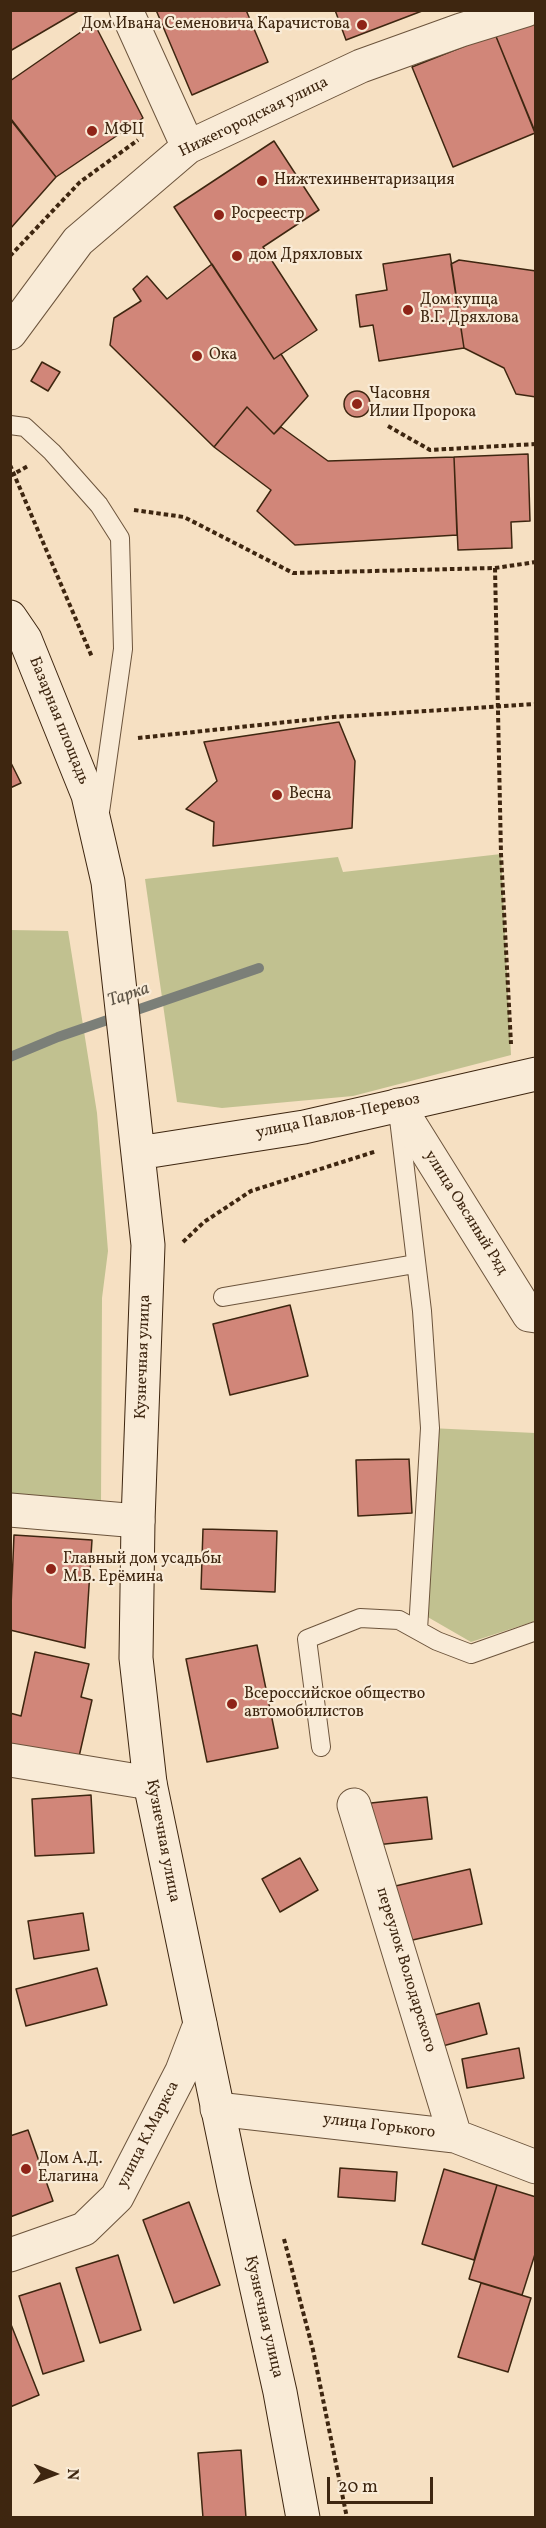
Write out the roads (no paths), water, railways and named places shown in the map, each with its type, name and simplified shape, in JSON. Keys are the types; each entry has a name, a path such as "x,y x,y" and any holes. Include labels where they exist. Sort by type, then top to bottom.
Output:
{"main road":[{"path":"126,10 188,147"},
{"name":"Нижегородская улица","path":"10,333 78,241 188,147 361,66 461,30 526,10"},
{"name":"Базарная площадь","path":"10,617 29,650 88,795 97,828 108,882 131,1092"},
{"name":"улица Павлов-Перевоз","path":"138,1153 304,1127 398,1105 523,1064"},
{"name":"Кузнечная улица","path":"131,1092 148,1245 138,1521 136,1658 150,1783 217,2109 280,2392 303,2517"},
{"name":"улица Овсяный Ряд","path":"398,1105 530,1315 536,1316"},
{"path":"10,1510 138,1521"},
{"path":"10,1760 150,1783"},
{"name":"переулок Володарского","path":"354,1805 455,2136"},
{"name":"улица К.Маркса","path":"10,2255 84,2229 117,2198 182,2071 200,2024"},
{"name":"улица Горького","path":"217,2109 455,2136 512,2160 536,2167"}],"lane":[{"path":"10,424 25,427 52,452 99,505 120,538 123,649 97,828"},
{"path":"398,1105 422,1311 430,1428 418,1630"},
{"path":"223,1297 416,1264"},
{"path":"321,1747 307,1639 360,1618 399,1620 437,1641 471,1654 536,1630"}],"waterway":[{"name":"Тарка","path":"10,1057 58,1037 259,968"}],"place":[{"name":"Дом Ивана Семеновича Карачистова","path":"362,25"},
{"name":"МФЦ","path":"92,131"},
{"name":"Нижтехинвентаризация","path":"262,181"},
{"name":"Росреестр","path":"219,215"},
{"name":"дом Дряхловых","path":"237,256"},
{"name":"Дом купца В.Г. Дряхлова","path":"408,310"},
{"name":"Ока","path":"197,356"},
{"name":"Часовня Илии Пророка","path":"357,404"},
{"name":"Весна","path":"277,795"},
{"name":"Главный дом усадьбы М.В. Ерёмина","path":"51,1569"},
{"name":"Всероссийское общество автомобилистов","path":"232,1704"},
{"name":"Дом А.Д. Елагина","path":"26,2169"}]}
